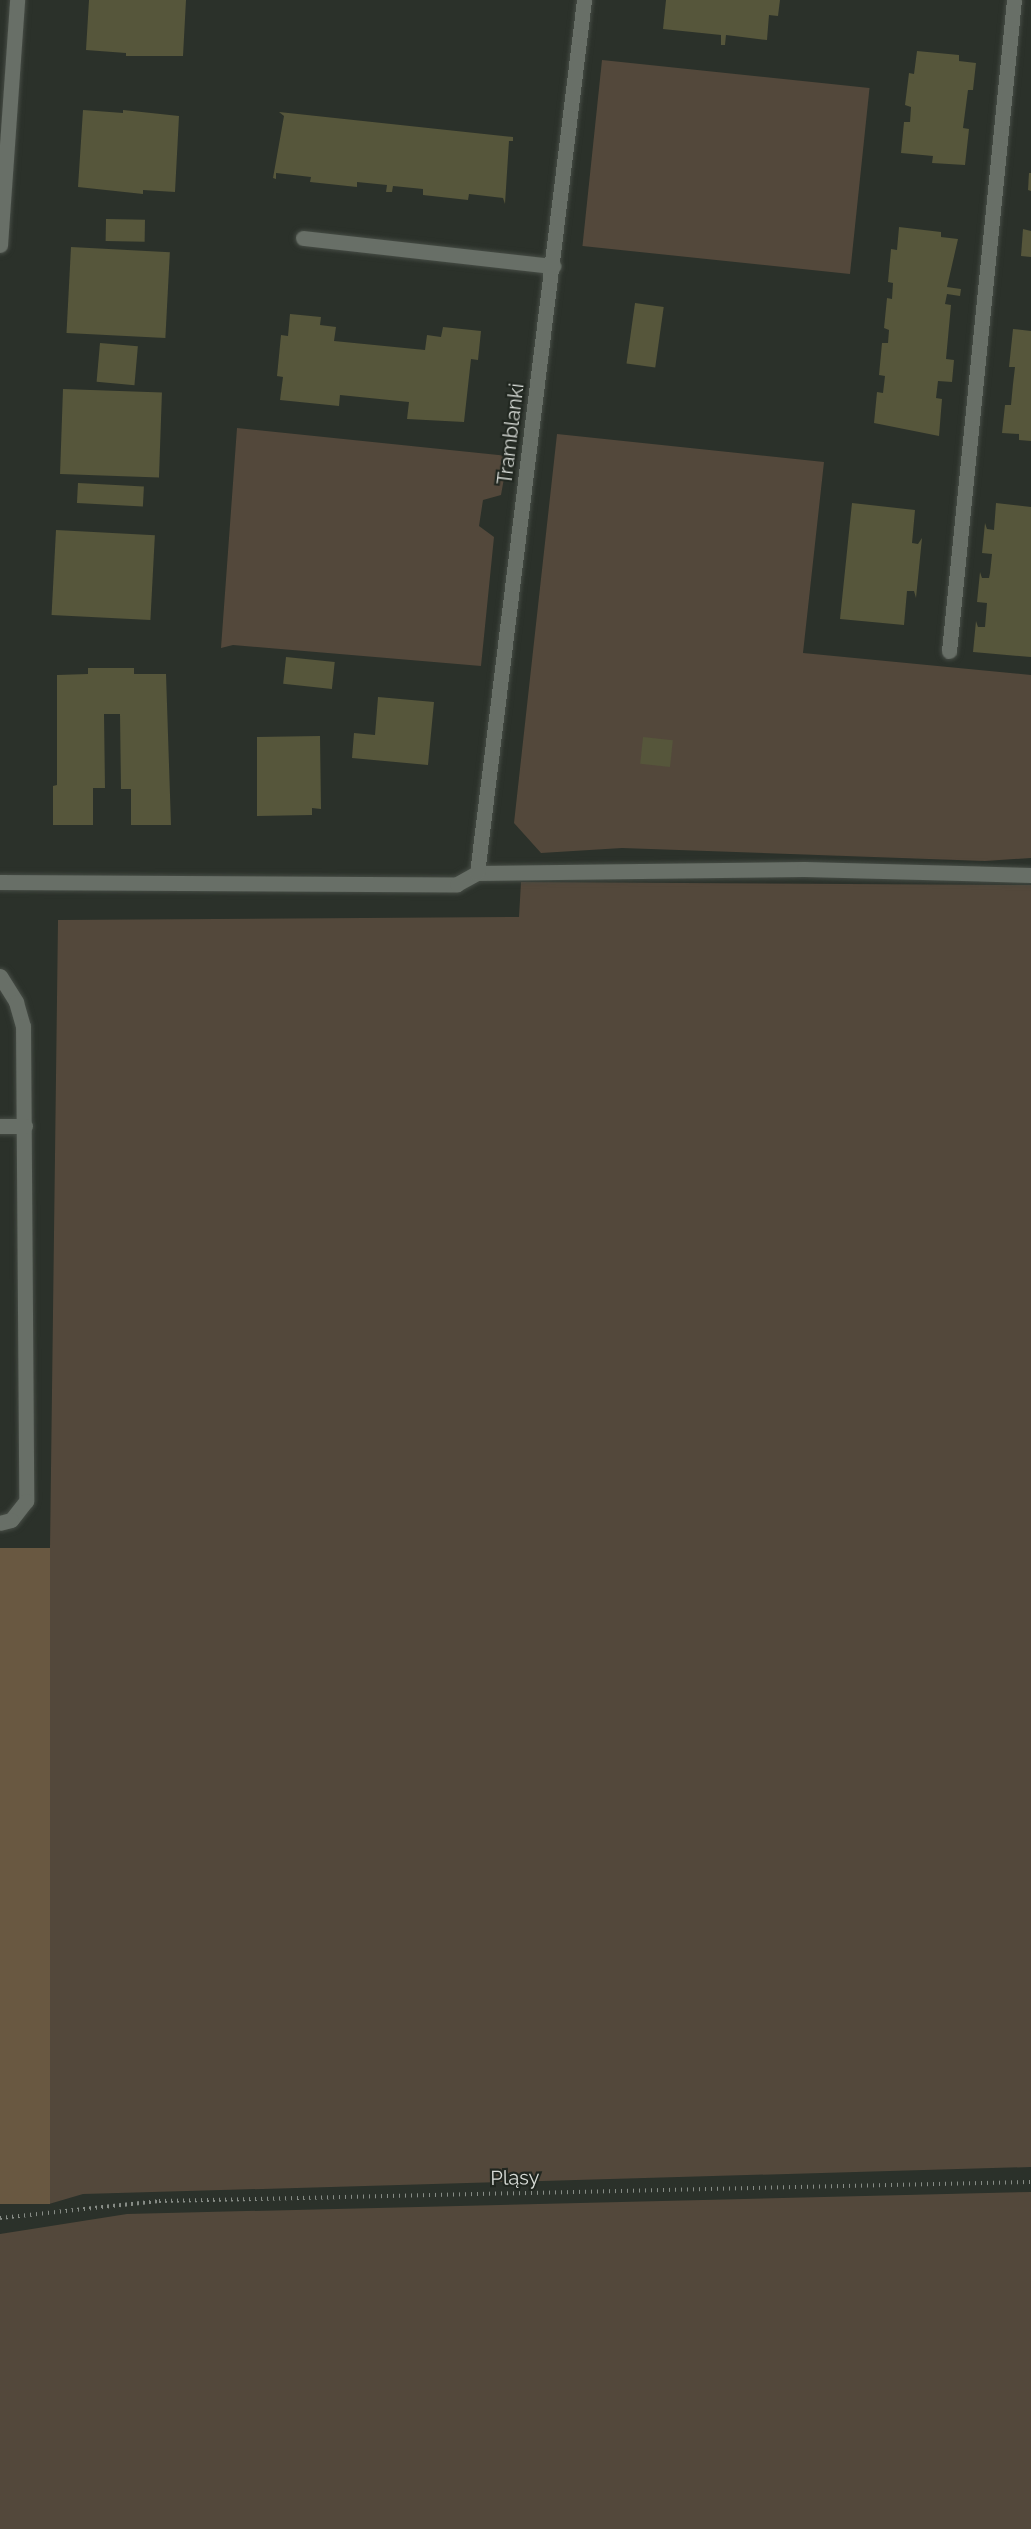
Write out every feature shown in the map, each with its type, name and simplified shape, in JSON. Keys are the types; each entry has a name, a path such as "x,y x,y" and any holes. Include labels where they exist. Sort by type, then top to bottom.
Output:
{"street":[{"path":"0,245 17,0"},
{"name":"Tramblanki","path":"477,873 584,0"},
{"path":"949,651 1014,0"},
{"path":"303,238 553,266"},
{"path":"0,882 458,884 477,873 804,869 1031,875"},
{"path":"0,976 16,1002 23,1026 26,1501 11,1520 0,1523"},
{"path":"0,1126 25,1126"}],"path":[{"name":"Pląsy","path":"0,2218 159,2201 1031,2182"}],"shaded area":[{"path":"602,60 870,88 850,274 582,246"},
{"path":"237,428 508,456 501,495 483,500 479,526 494,537 481,666 233,645 221,648"},
{"path":"557,434 824,462 803,653 1031,675 1031,858 985,861 622,848 541,853 514,823"},
{"path":"521,882 1031,885 1031,2167 83,2194 49,2204 50,1548 58,920 519,917"},
{"path":"0,1548 50,1548 50,2204 0,2204"},
{"path":"1031,2192 1031,2529 0,2529 0,2234 127,2214"}],"building":[{"path":"89,0 186,0 183,56 126,56 126,53 86,50"},
{"path":"666,0 780,0 778,16 769,15 767,40 726,35 725,45 721,45 721,35 663,29"},
{"path":"917,51 959,55 959,61 976,63 973,90 968,90 963,128 969,129 965,165 932,163 933,156 901,153 904,122 910,122 911,107 905,105 909,73 914,74"},
{"path":"83,110 123,113 123,110 179,116 175,192 143,190 143,194 78,187"},
{"path":"279,112 513,137 513,141 509,141 505,204 503,198 469,194 468,200 423,195 423,189 393,186 392,192 386,192 387,185 357,182 357,187 310,182 311,177 276,173 276,179 273,178 284,116"},
{"path":"1029,173 1031,173 1031,191 1028,190"},
{"path":"106,219 145,220 145,242 106,241"},
{"path":"899,227 941,232 941,237 958,239 947,287 961,289 960,296 947,294 945,304 951,305 946,359 954,360 952,382 938,381 936,398 942,399 939,436 874,423 877,392 883,393 885,376 879,375 882,343 888,343 889,330 884,328 887,298 892,299 893,283 888,282 891,249 897,250"},
{"path":"1023,229 1031,231 1031,257 1021,256"},
{"path":"71,247 170,252 165,338 66,333"},
{"path":"635,303 664,307 655,367 627,363"},
{"path":"290,314 321,317 320,325 336,327 334,341 425,350 427,335 441,337 443,327 481,331 478,360 471,359 464,422 407,419 409,402 340,395 339,406 280,400 283,377 277,376 281,335 288,336"},
{"path":"1013,329 1031,331 1031,441 1019,440 1019,434 1002,433 1005,405 1011,405 1015,367 1009,367"},
{"path":"100,343 138,346 134,385 97,382"},
{"path":"63,389 162,392 159,477 60,474"},
{"path":"78,483 144,486 143,506 77,503"},
{"path":"852,503 915,510 912,543 918,544 922,538 916,598 914,591 907,591 904,625 840,619"},
{"path":"996,503 1031,507 1031,657 973,652 976,621 978,627 985,627 987,603 977,602 980,572 982,578 989,578 990,573 992,554 982,553 985,523 987,529 994,530"},
{"path":"56,530 155,535 150,620 52,615"},
{"path":"286,657 335,662 332,689 283,684"},
{"path":"88,668 134,668 134,674 166,674 171,825 131,825 131,789 121,789 120,714 104,714 105,788 93,788 93,825 53,825 53,786 57,785 57,675 88,674"},
{"path":"378,697 434,702 428,765 352,758 354,733 375,735"},
{"path":"320,736 321,809 312,808 312,815 257,816 257,737"},
{"path":"643,737 673,740 670,767 640,764"}]}
